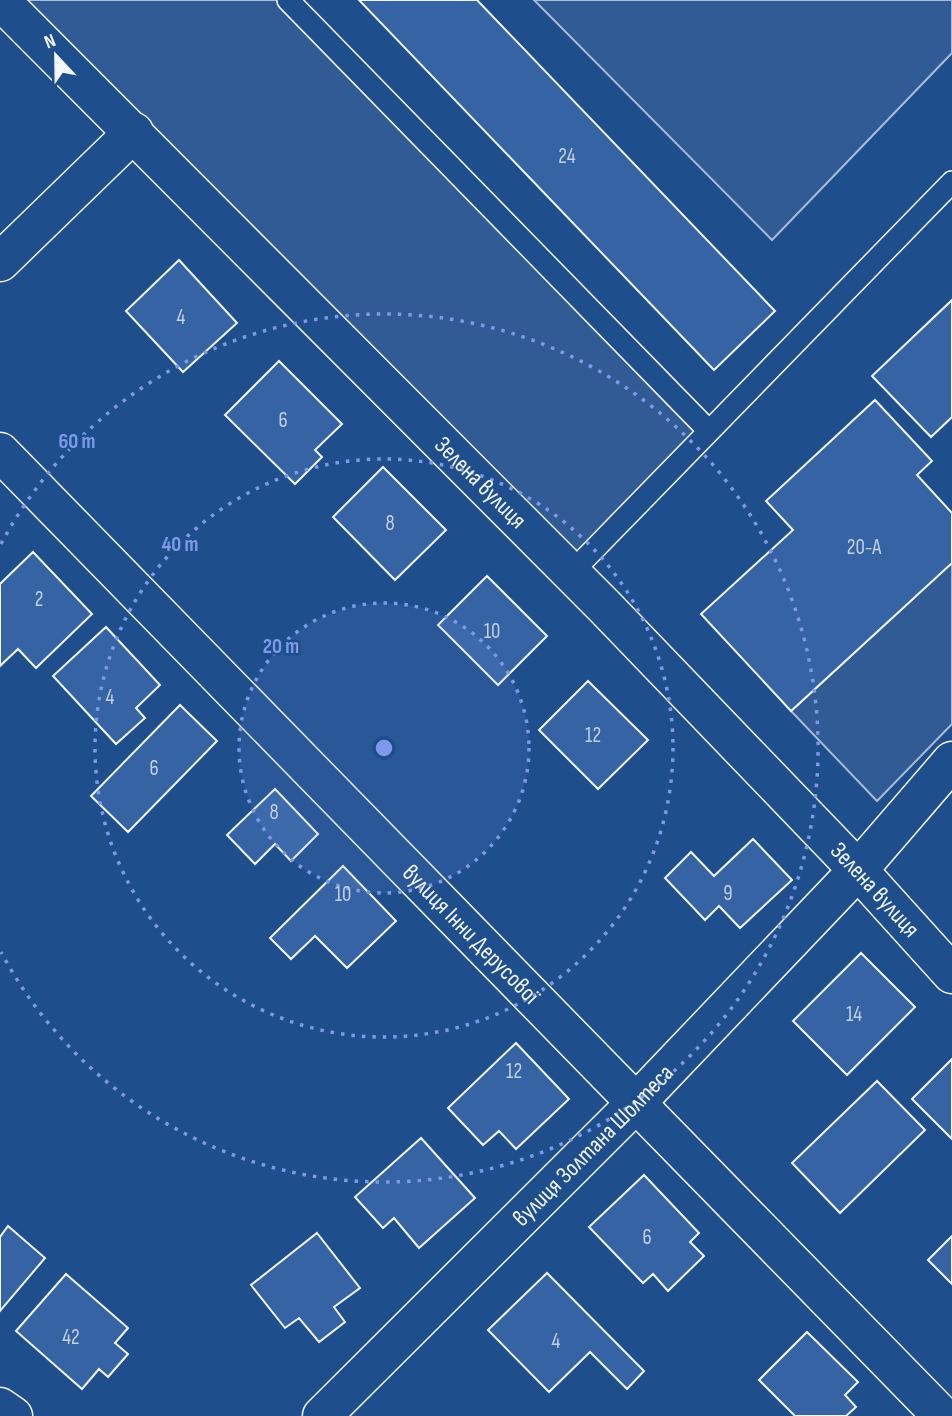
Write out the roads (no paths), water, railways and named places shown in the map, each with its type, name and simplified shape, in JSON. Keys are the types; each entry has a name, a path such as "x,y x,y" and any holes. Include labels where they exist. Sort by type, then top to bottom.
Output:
{"street":[{"name":"Зелена вулиця","path":"0,0 571,573 858,870 952,974"},
{"path":"0,262 134,132"},
{"name":"вулиця Інни Дерусової","path":"0,452 942,1416"},
{"name":"вулиця Золтана Шолтеса","path":"322,1416 635,1104 858,870 952,761"},
{"path":"0,1407 13,1416"}],"lane":[{"path":"288,0 708,430"},
{"path":"571,573 952,183"}]}
